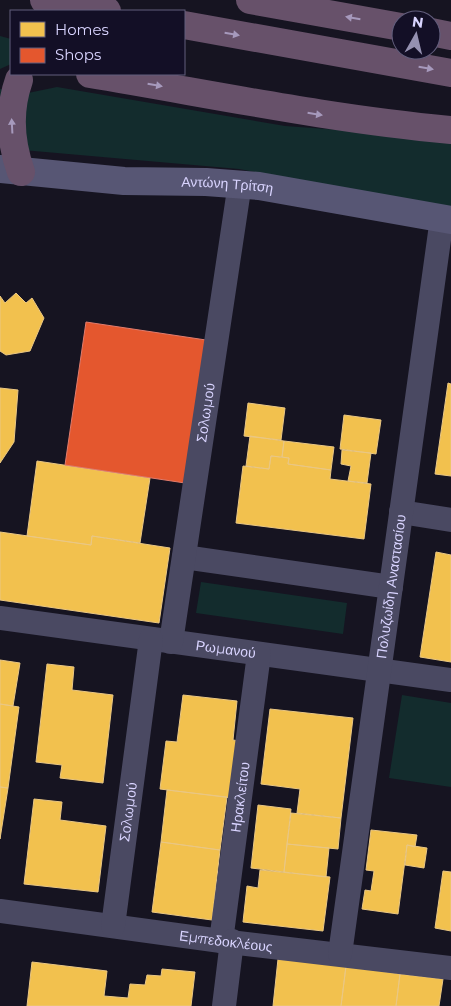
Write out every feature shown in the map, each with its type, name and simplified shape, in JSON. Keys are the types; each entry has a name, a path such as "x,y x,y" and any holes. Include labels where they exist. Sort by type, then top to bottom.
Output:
{"highway":[{"path":"44,0 100,10"},
{"path":"250,0 391,25"},
{"path":"185,25 451,73"},
{"path":"96,75 375,123 451,130"},
{"path":"10,170 13,144 11,118 14,96 20,81"}],"street":[{"name":"Αντώνη Τρίτση","path":"10,170 124,181 240,184 298,191 447,219"},
{"name":"Σολωμού","path":"113,926 161,640 184,557 240,184"},
{"name":"Πολυζωίδη Αναστασίου","path":"340,954 391,587 447,219"},
{"path":"402,512 451,520"},
{"path":"184,557 391,587"},
{"name":"Ρωμανού","path":"0,618 451,680"},
{"name":"Ηρακλείτου","path":"224,1006 227,941 259,654"},
{"name":"Εμπεδοκλέους","path":"0,911 451,968"}],"green space":[{"path":"0,36 10,39 10,64 0,69"},
{"path":"57,87 285,126 451,138 451,208 239,169 0,148 0,89 28,93"},
{"path":"201,582 347,603 343,634 196,613"},
{"path":"402,695 451,703 451,787 389,778"}],"building: Homes":[{"path":"16,293 26,303 32,298 44,318 30,351 6,355 0,351 0,296 5,303"},
{"path":"448,383 451,384 451,476 435,474"},
{"path":"0,388 18,390 14,442 0,463"},
{"path":"248,403 285,408 281,440 244,436"},
{"path":"344,415 381,420 376,454 340,449"},
{"path":"250,436 284,441 282,457 271,456 269,469 246,466"},
{"path":"284,441 334,447 331,470 288,464 289,458 282,457"},
{"path":"342,450 371,453 367,483 348,481 351,466 341,464"},
{"path":"271,456 289,458 288,464 331,470 330,479 371,484 364,539 236,523 243,466 269,469"},
{"path":"37,461 150,478 140,543 92,536 91,545 27,536"},
{"path":"0,532 91,545 92,536 170,548 159,623 0,600"},
{"path":"436,552 451,555 451,662 420,657"},
{"path":"0,660 20,663 13,706 0,704"},
{"path":"47,664 74,667 72,690 113,695 103,783 60,778 62,765 36,762"},
{"path":"183,695 237,701 233,740 240,741 232,798 160,789 166,741 177,742"},
{"path":"0,704 19,707 8,788 0,787"},
{"path":"270,709 353,718 341,818 297,813 300,789 261,784"},
{"path":"0,787 8,788 0,839"},
{"path":"167,790 227,797 220,850 161,842"},
{"path":"34,799 62,802 60,820 106,826 98,892 24,884"},
{"path":"258,805 291,809 284,872 251,868"},
{"path":"291,813 341,818 338,849 287,844"},
{"path":"371,830 417,835 415,847 407,845 398,914 362,909 365,890 371,891 374,871 366,870"},
{"path":"161,842 220,850 212,920 152,912"},
{"path":"287,844 329,848 326,877 284,872"},
{"path":"407,845 427,848 424,868 405,865"},
{"path":"260,870 330,877 323,931 243,922 247,886 258,888"},
{"path":"443,871 451,872 451,931 435,928"},
{"path":"278,959 346,966 341,1006 273,1006"},
{"path":"32,962 107,971 104,996 128,998 130,984 145,985 147,975 161,976 162,969 195,972 191,1006 27,1006"},
{"path":"346,966 400,974 396,1006 341,1006"},
{"path":"400,974 443,979 439,1006 396,1006"}],"building: Shops":[{"path":"86,322 206,340 185,483 65,465"}]}
